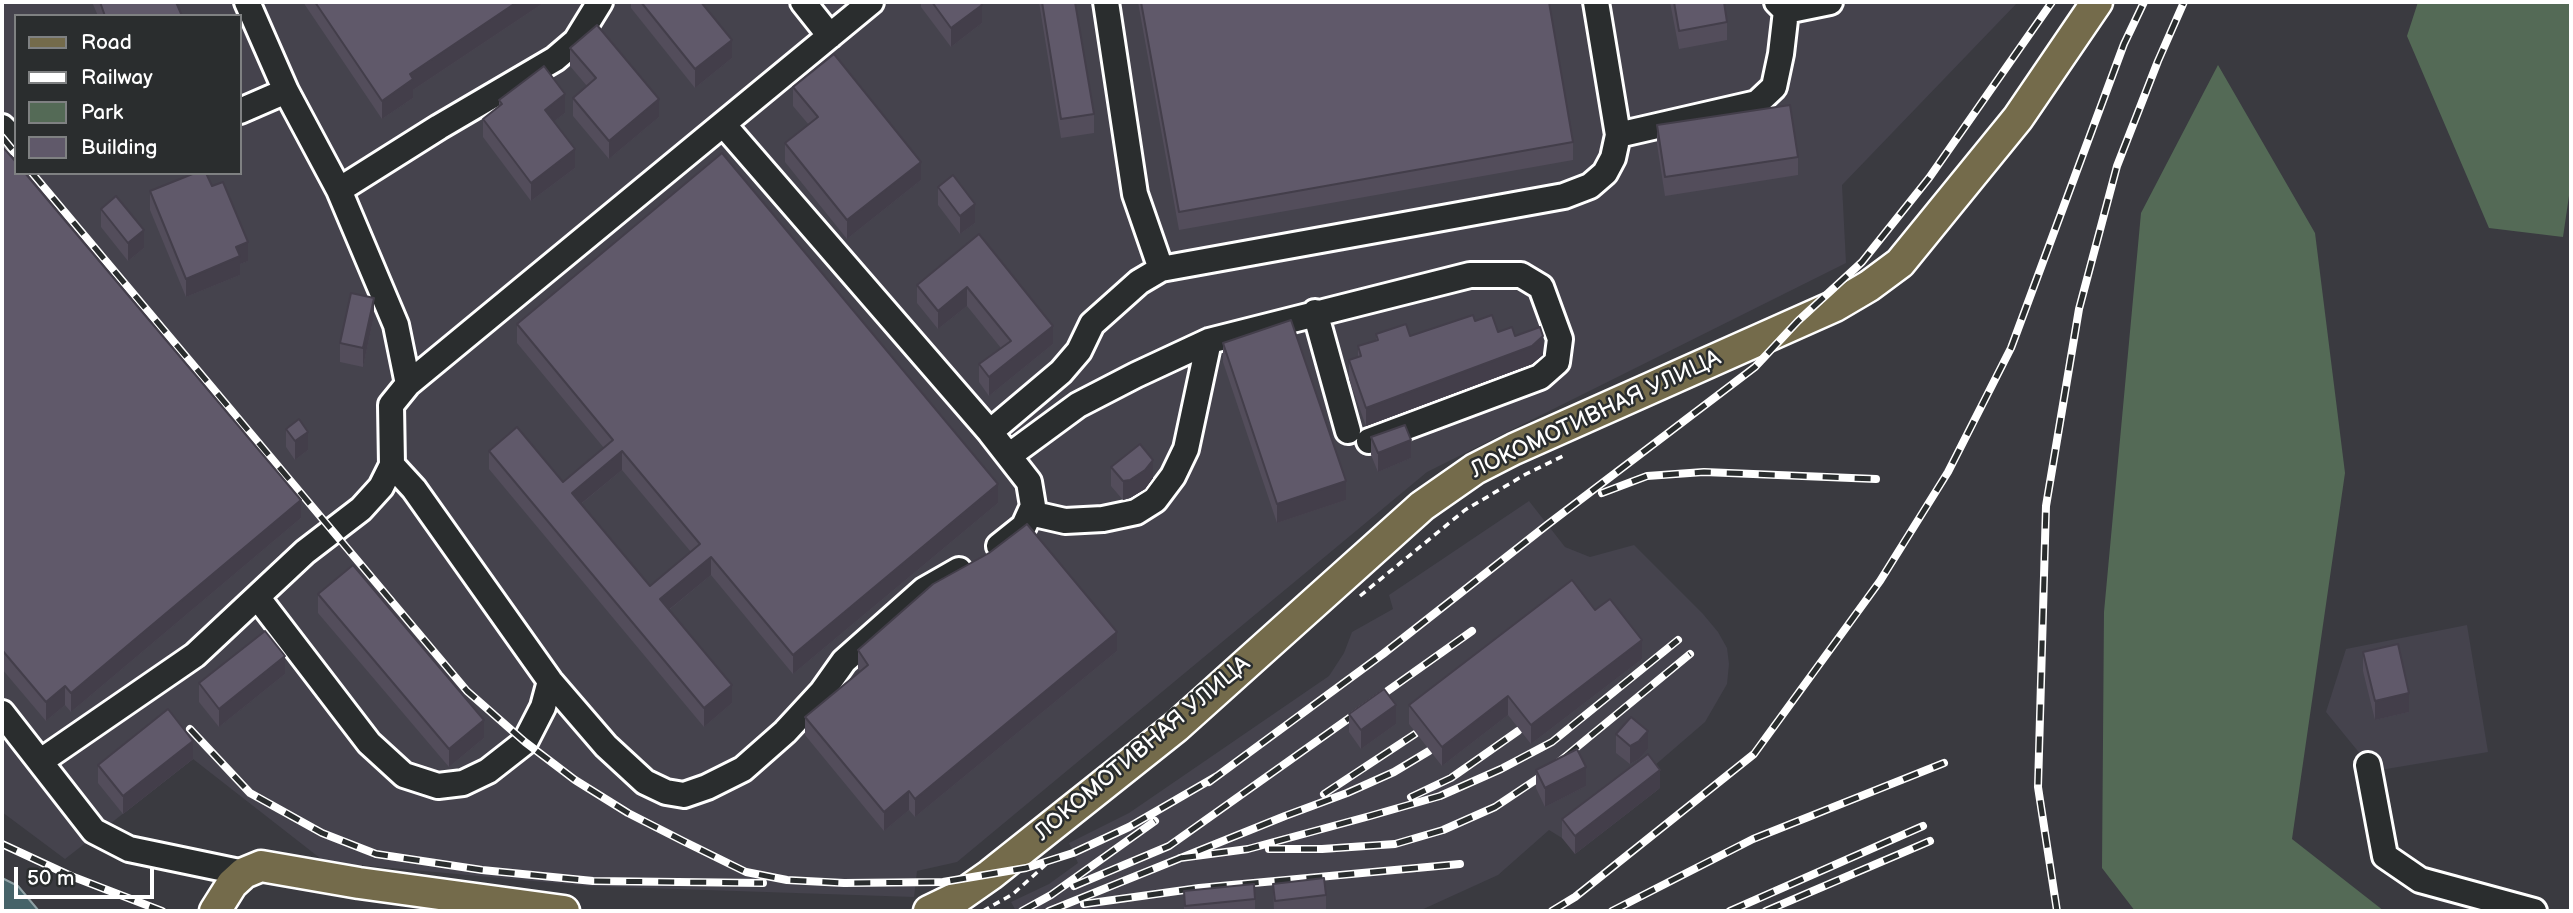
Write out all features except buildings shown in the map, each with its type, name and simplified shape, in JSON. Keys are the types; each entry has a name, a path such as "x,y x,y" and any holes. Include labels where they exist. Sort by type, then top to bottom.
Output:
{"main road":[{"name":"ЛОКОМОТИВНАЯ УЛИЦА","path":"929,911 960,896 990,875 1175,727 1422,506 1475,469 1514,449 1835,306 1870,286 1900,263 2018,118 2097,2"},
{"path":"215,911 232,884 244,873 261,866 359,883 564,911"}],"lane":[{"path":"247,2 286,91 339,190 396,325 408,384"},
{"path":"339,190 555,59 576,41 600,2"},
{"path":"803,2 830,36"},
{"path":"41,761 195,654 305,552 362,509 381,487 391,466 391,405 408,384 871,2"},
{"path":"1107,2 1135,194 1161,269"},
{"path":"990,432 1061,372 1079,352 1092,324 1139,282 1161,269 1564,196 1590,186 1605,173 1613,158 1618,135 1596,2"},
{"path":"1618,135 1757,103 1774,87 1781,54 1781,6 1830,2"},
{"path":"242,110 286,91"},
{"path":"391,466 414,489 550,681 606,746 645,782 666,792 684,795 743,769 785,732 822,692 844,661 923,590 982,558 1024,526 1033,506 1028,482 1010,455 723,124"},
{"path":"1010,455 1078,405 1209,341 1315,312 1470,275 1521,275 1541,287 1560,339 1557,362 1540,377 1359,436 1315,312"},
{"path":"1030,513 1065,520 1103,519 1136,512 1154,500 1173,476 1186,449 1209,341"},
{"path":"258,598 369,743 404,775 438,786 463,783 488,771 525,742 543,707 550,681"},
{"path":"2,713 94,831 129,849 244,873"},
{"path":"2368,765 2385,856 2420,880 2534,911"}],"path":[{"path":"1351,604 1465,510 1563,456"},
{"path":"983,911 1013,894 1059,852"}],"shaded area":[{"path":"2,2 2018,2 1842,185 1846,263 1427,472 957,862 917,871 914,897 588,886 325,862 193,759 65,859 2,812"},
{"path":"1529,501 1565,547 1590,557 1634,545 1703,614 1727,648 1727,684 1705,722 1647,772 1562,838 1549,830 1498,875 1419,911 1016,911 1011,902 1049,884 1078,863 1069,843 1129,813 1329,676 1344,653 1352,632 1393,609 1389,595"},
{"path":"2467,625 2488,752 2374,771 2326,712 2346,649"}],"green space":[{"path":"2418,2 2571,2 2571,182 2563,237 2489,228 2407,36"},
{"path":"2218,65 2315,233 2345,473 2292,839 2384,911 2135,911 2102,868 2104,612 2141,213"}],"water":[{"path":"2,878 18,886 38,910 42,911 2,911"}],"railway":[{"path":"1209,782 1383,654 1755,367 1798,321 1862,262 1929,178 2052,2"},
{"path":"1552,911 1575,897 1754,754 1880,581 1948,472 2011,348 2124,44 2144,2"},
{"path":"2057,911 2038,787 2046,506 2079,309 2117,166 2184,2"},
{"path":"2,137 14,152"},
{"path":"34,175 467,691 525,742 575,780 628,813 683,841 746,872 787,880 844,883 943,882 1026,868 1073,853 1129,827 1217,776"},
{"path":"1602,493 1647,476 1704,472 1876,479"},
{"path":"1074,886 1169,846 1472,631"},
{"path":"1180,858 1248,849 1440,796 1501,769 1552,742 1678,640"},
{"path":"1269,849 1322,849 1395,844 1443,830 1495,807 1543,775 1690,654"},
{"path":"190,729 250,793 322,833 376,854 482,870 593,881 763,883"},
{"path":"1411,797 1451,778 1518,731"},
{"path":"1324,794 1415,734"},
{"path":"1049,911 1347,793 1394,772 1429,751"},
{"path":"1612,911 1753,839 1944,763"},
{"path":"1022,911 1051,895 1155,821"},
{"path":"1730,911 1923,826"},
{"path":"1766,911 1930,841"},
{"path":"2,844 71,876 162,911"},
{"path":"1084,904 1199,888 1460,864"}]}
